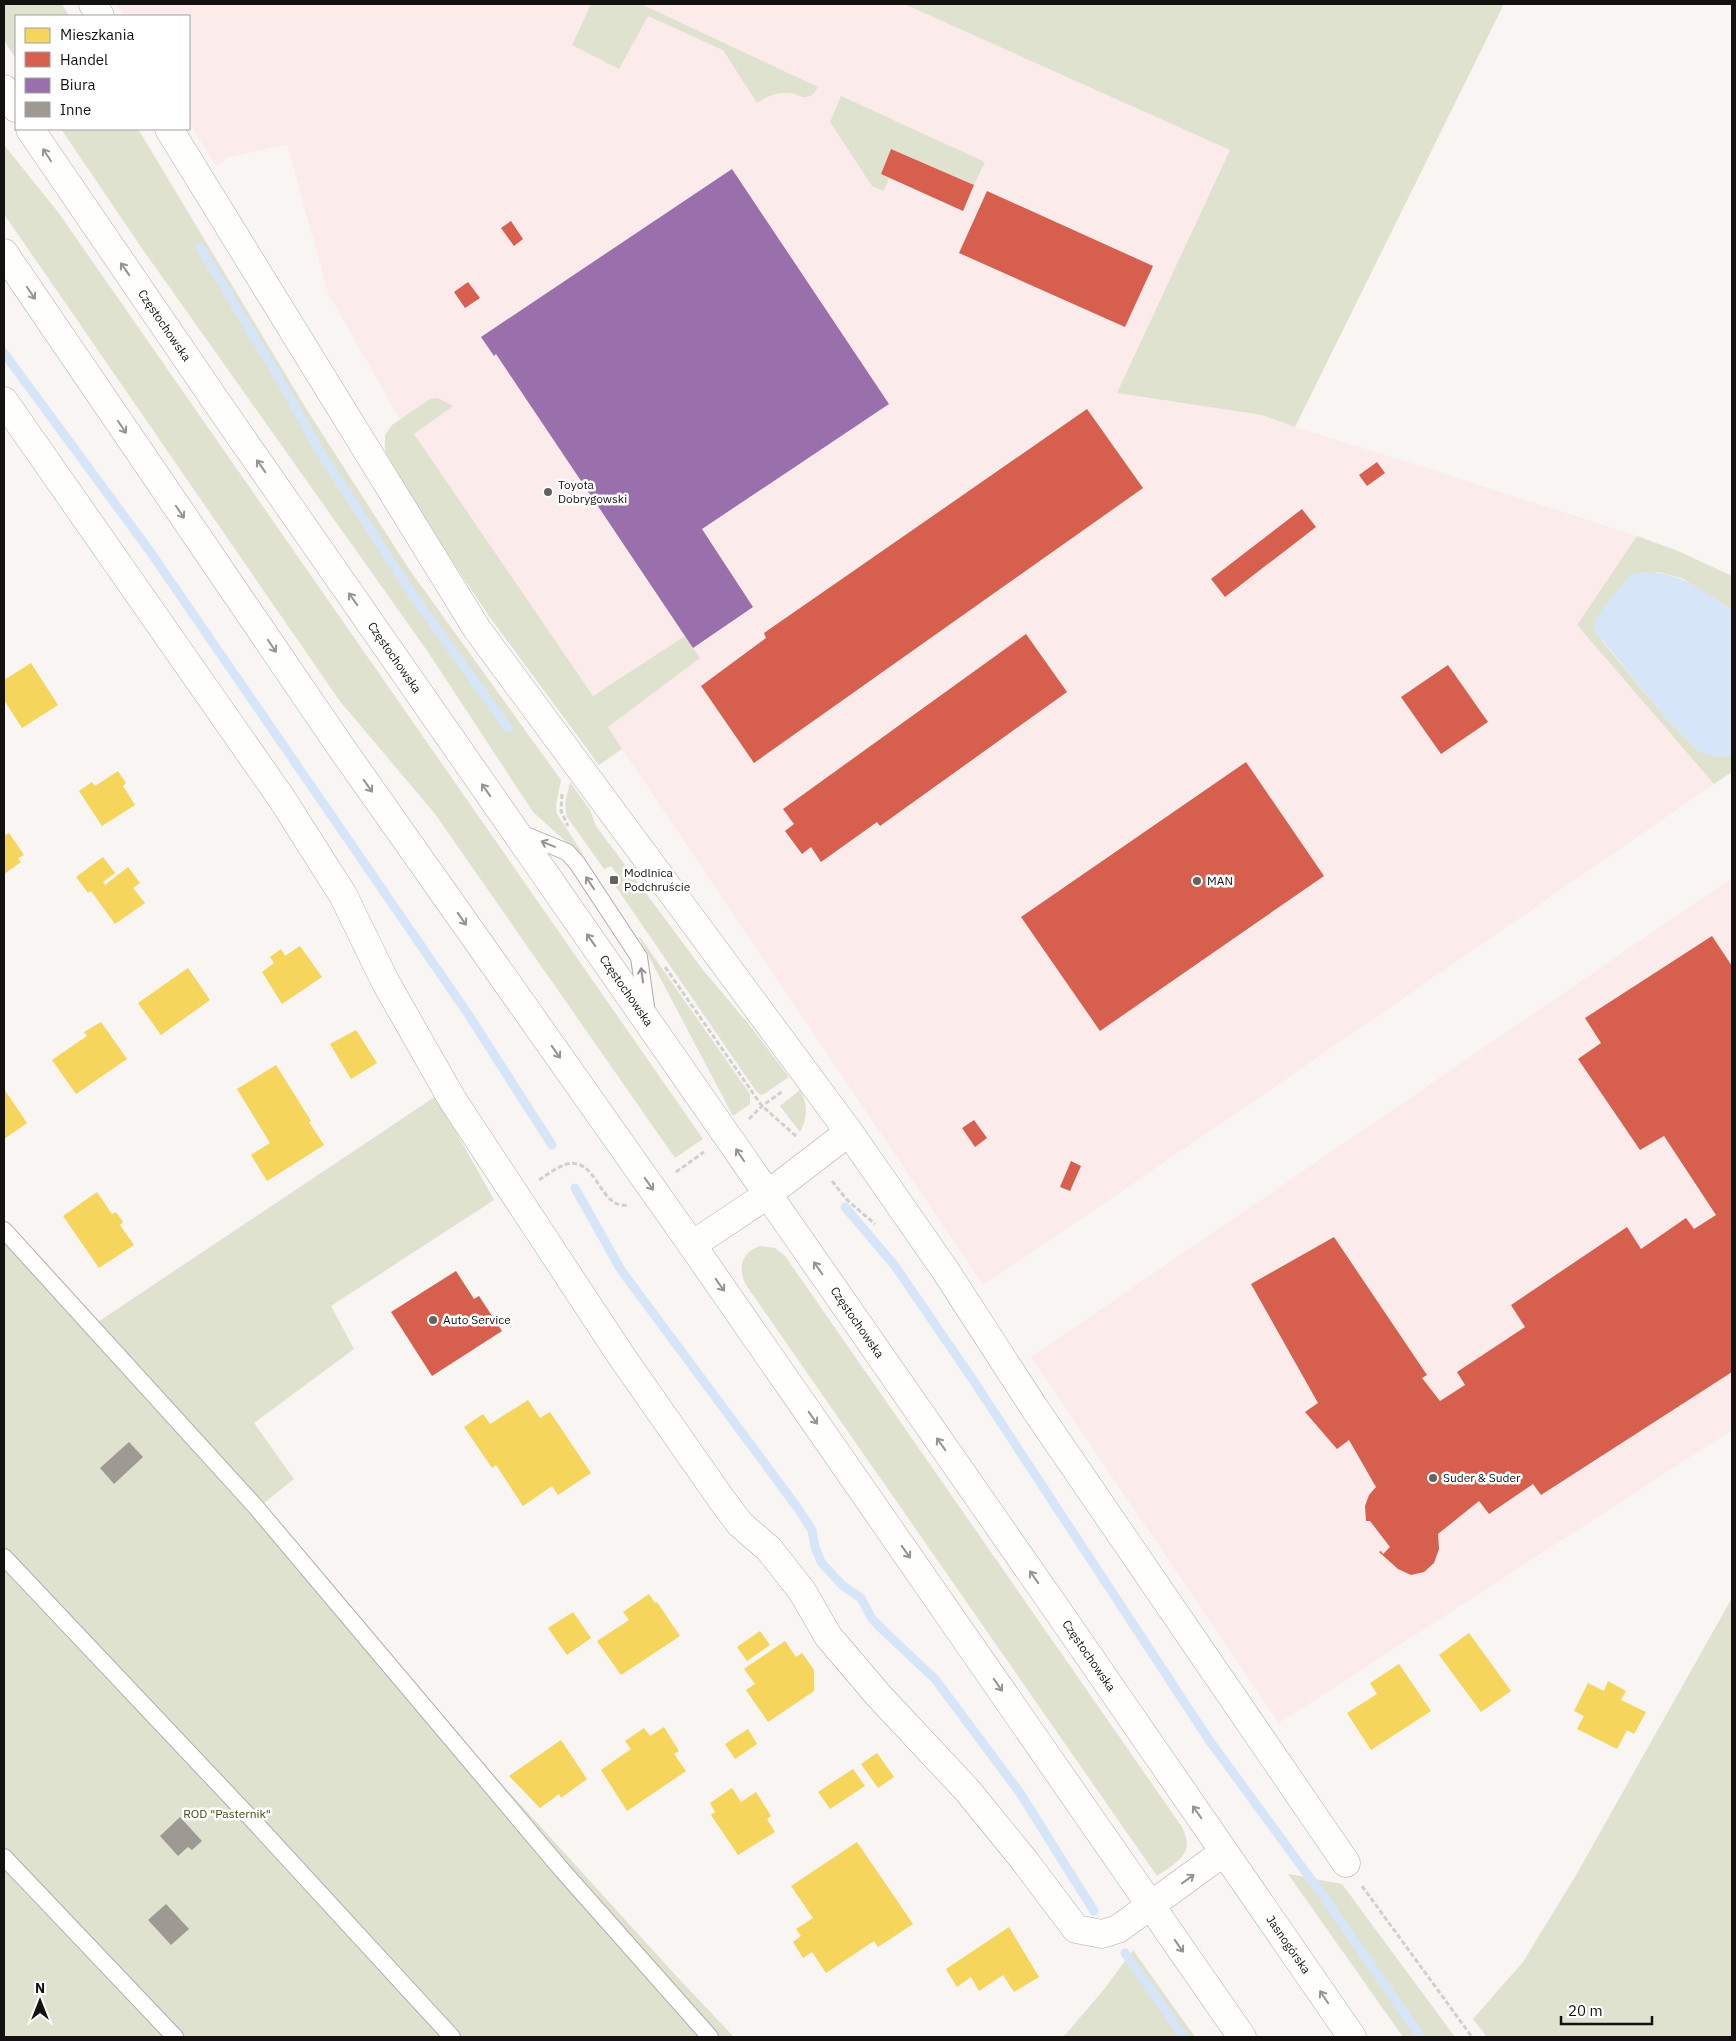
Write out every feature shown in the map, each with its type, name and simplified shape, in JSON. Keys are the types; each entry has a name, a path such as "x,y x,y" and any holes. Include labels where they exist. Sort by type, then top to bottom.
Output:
{"main road":[{"path":"92,4 99,15"},
{"path":"4,89 15,106"},
{"name":"Częstochowska","path":"31,130 228,418 1224,1852"},
{"path":"170,130 477,629 849,1132 945,1270 1034,1406 1305,1806 1346,1863"},
{"path":"4,252 340,746 692,1245 1242,2037"},
{"path":"4,401 282,798 343,895 386,982 452,1099 622,1357 740,1524 769,1549 802,1591 828,1636 879,1696 967,1790 1024,1860 1076,1929 1102,1934 1118,1929 1224,1852"},
{"path":"692,1245 768,1195 849,1132"},
{"name":"Jasnogórska","path":"1224,1852 1352,2037"}],"lane":[{"path":"4,1230 255,1506 556,1862 710,2037"},
{"path":"4,1557 252,1820 452,2037"},
{"path":"4,1857 175,2037"}],"path":[{"path":"762,1106 786,1089"},
{"path":"678,1170 706,1152"},
{"path":"1346,1863 1472,2037"}],"shaded area":[{"path":"117,4 904,4 1231,150 1117,393 1262,415 1637,536 1577,625 1714,784 1225,1121 983,1285 400,419 328,293 287,144 229,157 216,166 190,124 190,15 123,15"},
{"path":"1732,878 1732,1430 1279,1723 1031,1357"}],"green space":[{"path":"4,4 62,4 68,15 15,15 15,57 4,40"},
{"path":"591,4 641,4 818,87 808,97 780,93 757,103 723,50 648,16 619,69 572,45"},
{"path":"904,4 1504,4 1295,427 1262,415 1117,393 1230,150"},
{"path":"841,96 985,162 974,185 891,149 881,174 889,178 884,191 872,186 830,122"},
{"path":"62,130 139,130 307,410 409,569 561,780 556,805 557,814 583,854 582,856 533,812 428,652 141,247"},
{"path":"4,145 58,212 703,1139 675,1158 435,814 339,700 4,214"},
{"path":"438,398 453,406 414,434 593,696 685,636 700,658 608,727 622,749 599,765 489,616 428,525 385,451 385,435 392,425 430,399"},
{"path":"1637,536 1678,551 1732,576 1732,610 1681,578 1657,572 1602,641 1666,718 1700,752 1717,757 1732,755 1732,772 1714,784 1577,625"},
{"path":"570,782 590,810 596,826 703,970 751,1027 789,1077 764,1094 761,1095 756,1091 614,884 620,878 611,866 604,869 567,817 565,804"},
{"path":"639,938 750,1094 750,1104 733,1116"},
{"path":"800,1090 806,1111 800,1132 780,1106"},
{"name":"ROD \"Pasternik\"","path":"436,1096 494,1200 331,1306 354,1349 254,1423 294,1479 254,1511 679,1979 734,2037 4,2037 4,1234 89,1328"},
{"path":"760,1246 775,1248 785,1256 1182,1827 1186,1836 1186,1851 1177,1861 1157,1876 746,1285 742,1273 743,1261 749,1252"},
{"path":"1732,1598 1732,2037 1487,2037 1473,2019 1523,1962 1575,1877"},
{"path":"1288,1874 1342,1884 1455,2037 1403,2037"},
{"path":"1133,1950 1195,2037 1061,2037 1066,2034 1105,1988"}],"water":[{"path":"1643,572 1669,575 1680,579 1732,610 1732,755 1717,757 1700,752 1666,718 1594,630 1595,619 1630,575"}],"building: Mieszkania":[{"path":"31,663 58,705 22,728 4,700 4,680"},
{"path":"118,771 126,783 123,786 135,805 102,826 79,791 92,782 95,786"},
{"path":"9,833 24,855 18,858 21,862 4,874 4,836"},
{"path":"103,857 115,873 103,882 105,885 128,867 140,883 133,888 145,903 115,924 91,891 88,893 76,877"},
{"path":"300,946 322,977 282,1004 262,972 274,963 270,957 281,949 285,956"},
{"path":"188,968 210,1000 161,1035 138,1003"},
{"path":"101,1022 127,1059 76,1094 52,1060 87,1036 84,1032"},
{"path":"356,1030 377,1063 351,1079 330,1044"},
{"path":"276,1065 324,1145 267,1181 251,1155 270,1143 237,1089"},
{"path":"4,1089 27,1123 4,1139"},
{"path":"97,1192 112,1214 116,1212 123,1222 120,1225 134,1245 99,1268 63,1216"},
{"path":"528,1400 540,1418 550,1412 591,1473 558,1495 552,1486 523,1506 496,1465 492,1468 464,1427 483,1414 490,1424"},
{"path":"649,1594 655,1603 657,1602 680,1636 621,1675 597,1641 629,1620 623,1612"},
{"path":"573,1612 591,1638 567,1655 548,1628"},
{"path":"760,1631 770,1645 747,1661 737,1647"},
{"path":"1469,1633 1511,1691 1481,1712 1439,1655"},
{"path":"785,1641 796,1657 802,1653 814,1670 814,1691 768,1722 746,1690 755,1684 744,1669"},
{"path":"1399,1664 1431,1711 1371,1750 1347,1713 1377,1694 1370,1683"},
{"path":"1608,1681 1626,1691 1621,1700 1646,1712 1634,1734 1627,1730 1617,1749 1577,1729 1584,1716 1574,1711 1588,1683 1604,1691"},
{"path":"664,1727 679,1751 674,1754 686,1771 627,1811 601,1770 631,1749 625,1741 644,1728 650,1736"},
{"path":"748,1729 757,1744 735,1759 725,1744"},
{"path":"561,1740 587,1779 561,1798 559,1794 540,1808 509,1776"},
{"path":"877,1753 894,1777 878,1788 861,1764"},
{"path":"853,1769 865,1786 830,1809 818,1792"},
{"path":"732,1788 741,1802 756,1792 771,1816 767,1819 775,1832 738,1855 711,1815 715,1812 710,1803"},
{"path":"857,1842 913,1924 878,1947 874,1941 826,1973 812,1952 803,1958 793,1942 801,1936 796,1929 813,1918 791,1886"},
{"path":"1009,1927 1039,1977 1014,1992 1003,1975 979,1991 971,1977 957,1987 946,1969"}],"building: Handel":[{"path":"891,149 974,185 963,211 881,174"},
{"path":"987,191 1153,266 1125,327 959,253"},
{"path":"511,221 523,239 514,246 501,228"},
{"path":"468,282 480,298 465,308 454,292"},
{"path":"1087,409 1143,488 754,763 701,686 766,638 764,633"},
{"path":"1377,462 1385,473 1367,486 1359,475"},
{"path":"1302,509 1316,527 1225,597 1211,579"},
{"path":"1026,634 1067,692 880,826 877,822 821,862 811,847 802,854 785,831 794,824 783,809"},
{"path":"1448,665 1488,722 1441,754 1401,697"},
{"path":"1246,762 1324,876 1100,1031 1021,917"},
{"path":"1712,936 1732,966 1732,1372 1541,1495 1533,1484 1489,1514 1479,1501 1438,1534 1439,1549 1434,1563 1424,1572 1411,1575 1398,1569 1379,1552 1381,1551 1383,1554 1390,1547 1370,1521 1366,1521 1365,1506 1369,1495 1376,1487 1349,1440 1337,1449 1305,1412 1318,1403 1251,1284 1334,1237 1427,1375 1422,1378 1440,1401 1465,1385 1457,1372 1525,1327 1511,1305 1627,1227 1641,1249 1686,1218 1694,1229 1716,1215 1664,1136 1640,1150 1578,1059 1601,1043 1585,1018"},
{"path":"974,1120 987,1138 975,1147 962,1128"},
{"path":"1071,1161 1081,1166 1070,1191 1060,1187"},
{"path":"456,1271 474,1299 479,1296 502,1331 432,1376 391,1312"}],"building: Biura":[{"path":"732,169 889,404 702,529 753,607 693,648 496,354 494,356 481,337"}],"building: Inne":[{"path":"129,1442 143,1457 114,1484 100,1468"},
{"path":"180,1817 202,1841 192,1850 188,1847 178,1856 160,1836"},
{"path":"166,1904 189,1929 171,1945 148,1920"}],"waterway":[{"path":"200,247 282,383 319,450 412,594 508,728"},
{"path":"4,353 149,550 468,1014 552,1145"},
{"path":"575,1188 621,1270 797,1507 812,1530 815,1547 821,1562 842,1585 861,1598 872,1619 935,1679 1020,1793 1094,1911"},
{"path":"845,1207 895,1266 973,1380 1209,1740 1321,1893 1421,2037"},
{"path":"1125,1953 1184,2037"}],"place":[{"name":"Toyota Dobrygowski","path":"548,492"},
{"name":"Modlnica Podchruście","path":"614,880"},
{"name":"MAN","path":"1197,881"},
{"name":"Auto Service","path":"433,1320"},
{"name":"Suder & Suder","path":"1433,1478"}]}
